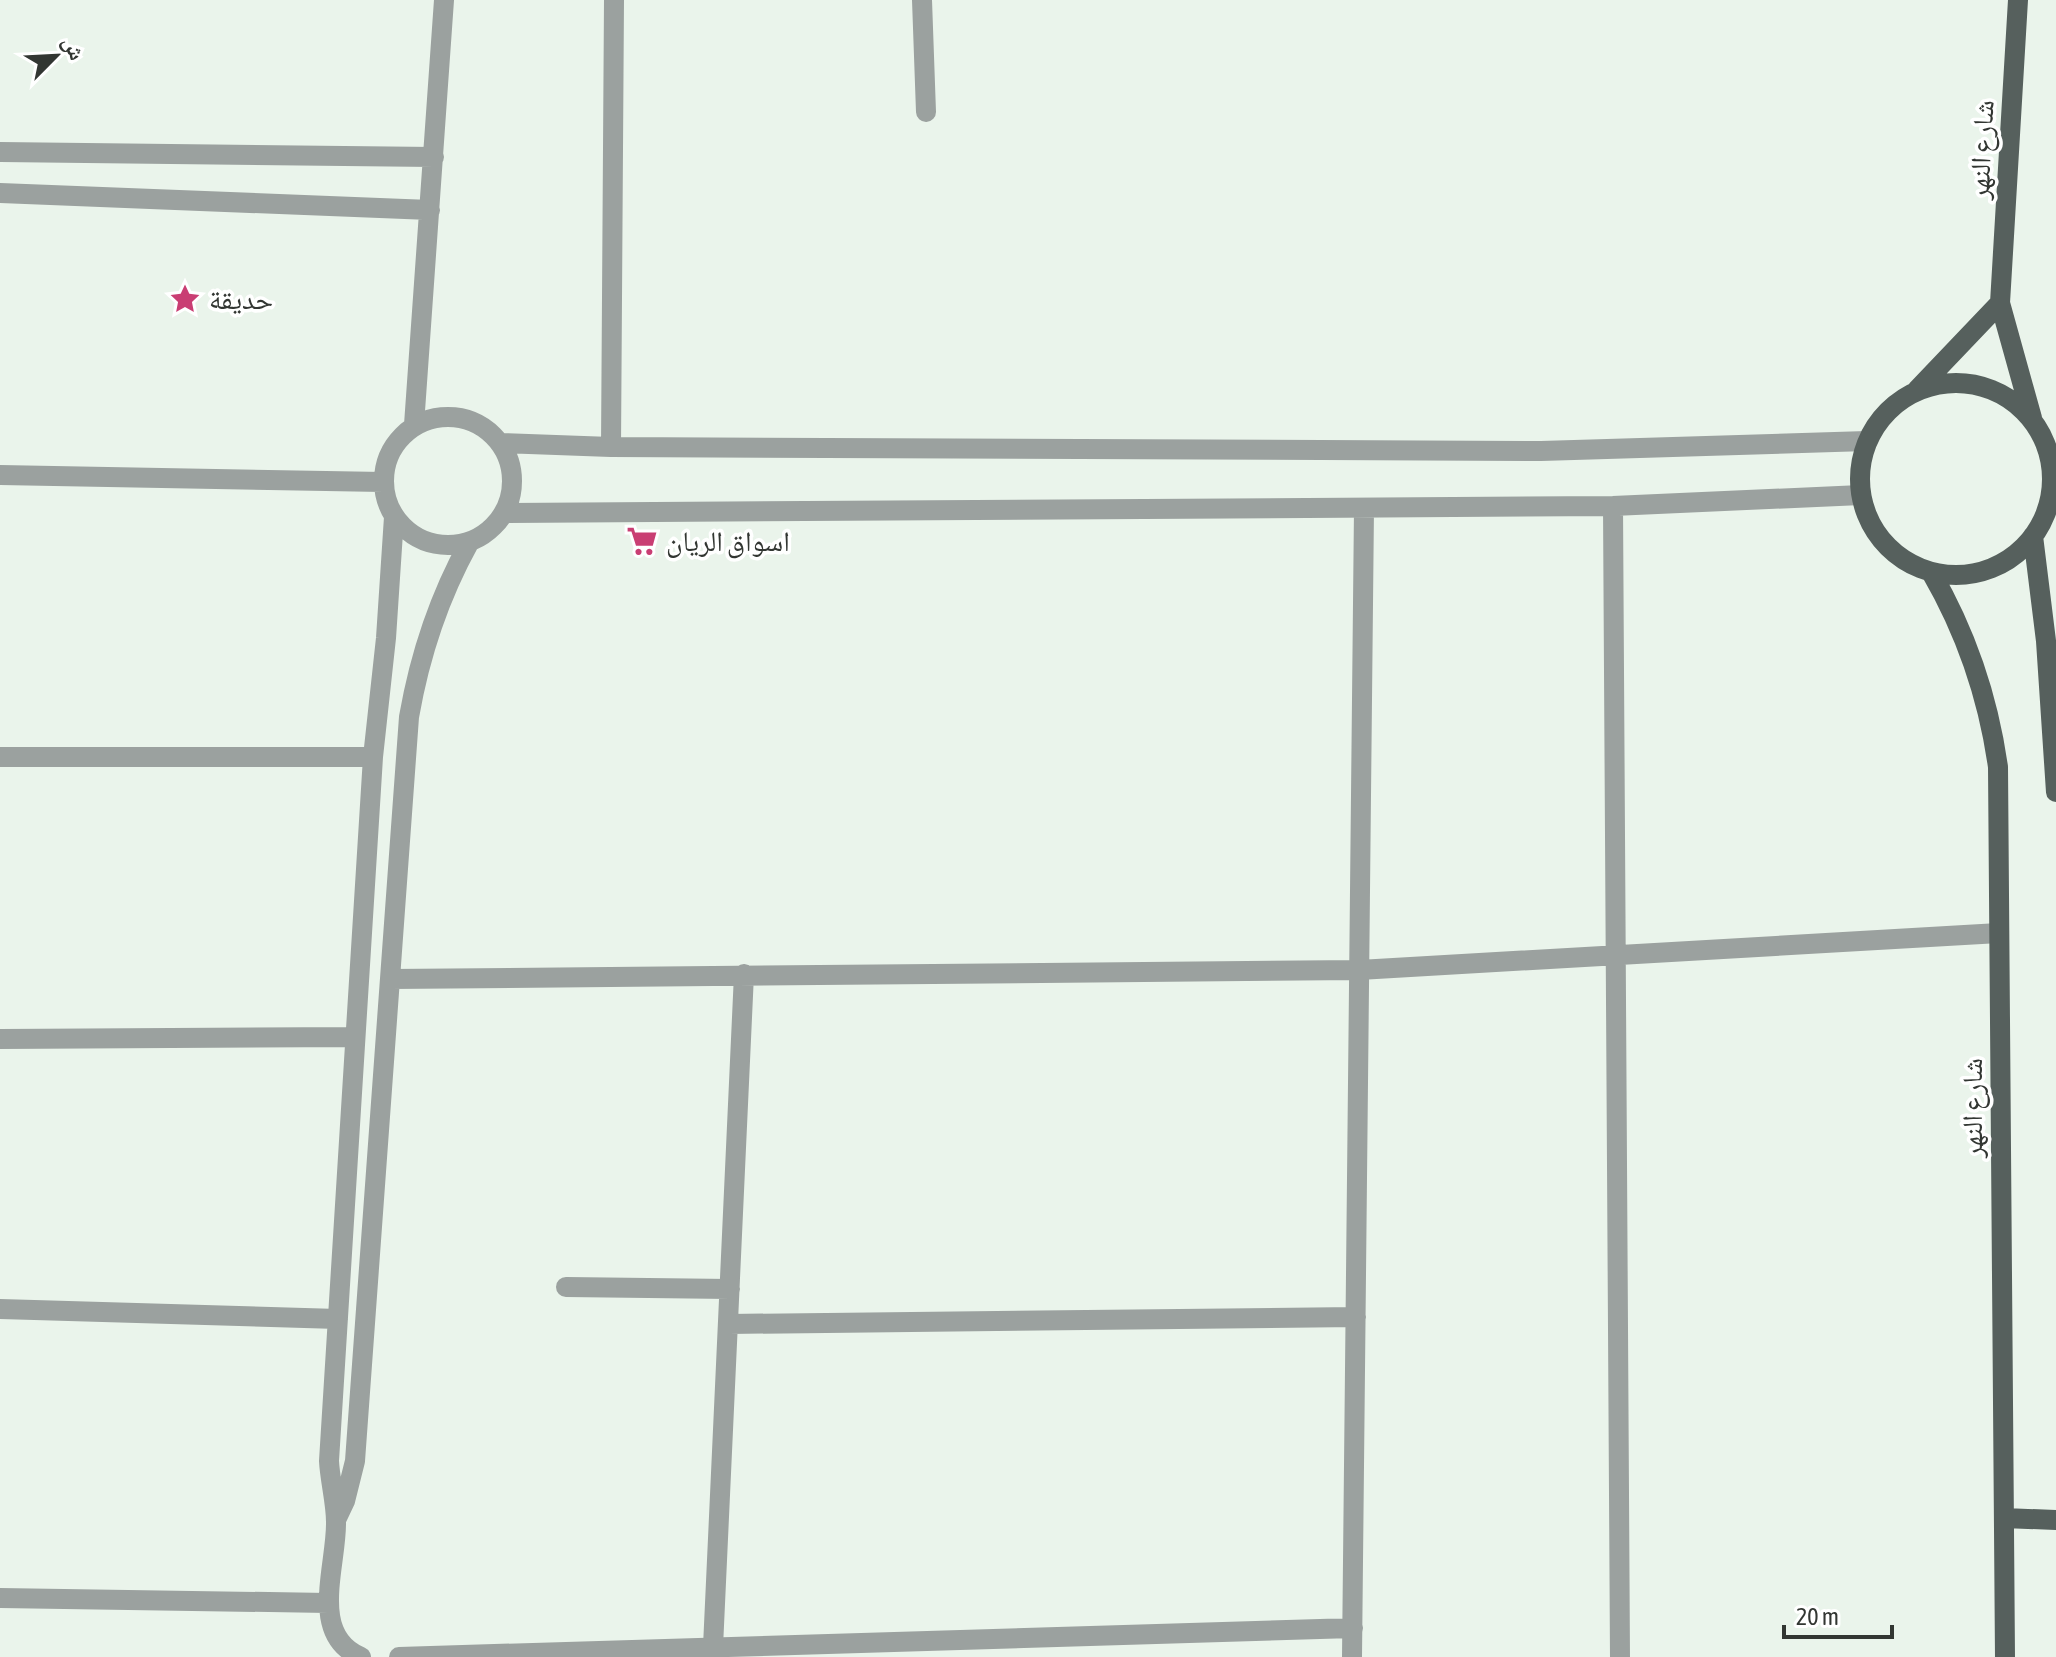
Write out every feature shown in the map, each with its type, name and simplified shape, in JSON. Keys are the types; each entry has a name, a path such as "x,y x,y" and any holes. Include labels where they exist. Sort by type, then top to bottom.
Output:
{"main road":[{"name":"شارع النهر","path":"2018,0 2000,303 2043,429"},
{"path":"2000,303 1917,390 1887,410 1867,441 1860,468 1861,495 1865,513 1885,544 1906,561 1931,572 1947,575 1980,572 2010,559 2042,530"},
{"path":"1917,390 1955,382 1981,386 2005,396 2043,429 2052,480 2042,530 2056,792"},
{"name":"شارع النهر","path":"1931,572 1972,655 1993,733 1998,767 2005,1657"},
{"path":"2004,1518 2056,1520"}],"street":[{"path":"414,425 444,0"},
{"path":"611,447 614,0"},
{"path":"922,0 926,112"},
{"path":"0,152 434,157"},
{"path":"0,193 430,210"},
{"path":"446,417 463,419 478,424 501,443 512,473 512,486 504,513 495,526 469,543 454,546 423,541 407,531 394,517 386,500 383,482 392,449 414,425 446,417"},
{"path":"501,443 611,447 1541,451 1867,441"},
{"path":"0,475 383,482"},
{"path":"504,513 1613,506 1861,495"},
{"path":"1613,506 1620,1657"},
{"path":"1352,1657 1364,508"},
{"path":"361,1657 349,1652 338,1639 328,1603 336,1520 329,1461 373,757 386,638 394,517"},
{"path":"336,1520 352,1482 355,1461 409,717 416,679 437,607 469,543"},
{"path":"0,757 373,757"},
{"path":"391,979 1359,970 1999,933"},
{"path":"713,1647 744,974"},
{"path":"0,1039 355,1037"},
{"path":"566,1287 730,1289"},
{"path":"0,1309 338,1319"},
{"path":"729,1324 1356,1317"},
{"path":"0,1598 328,1603"},
{"path":"399,1657 713,1647 1043,1647 1353,1628"}],"place":[{"name":"حديقة","path":"185,299"},
{"name":"اسواق الريان","path":"642,541"}]}
